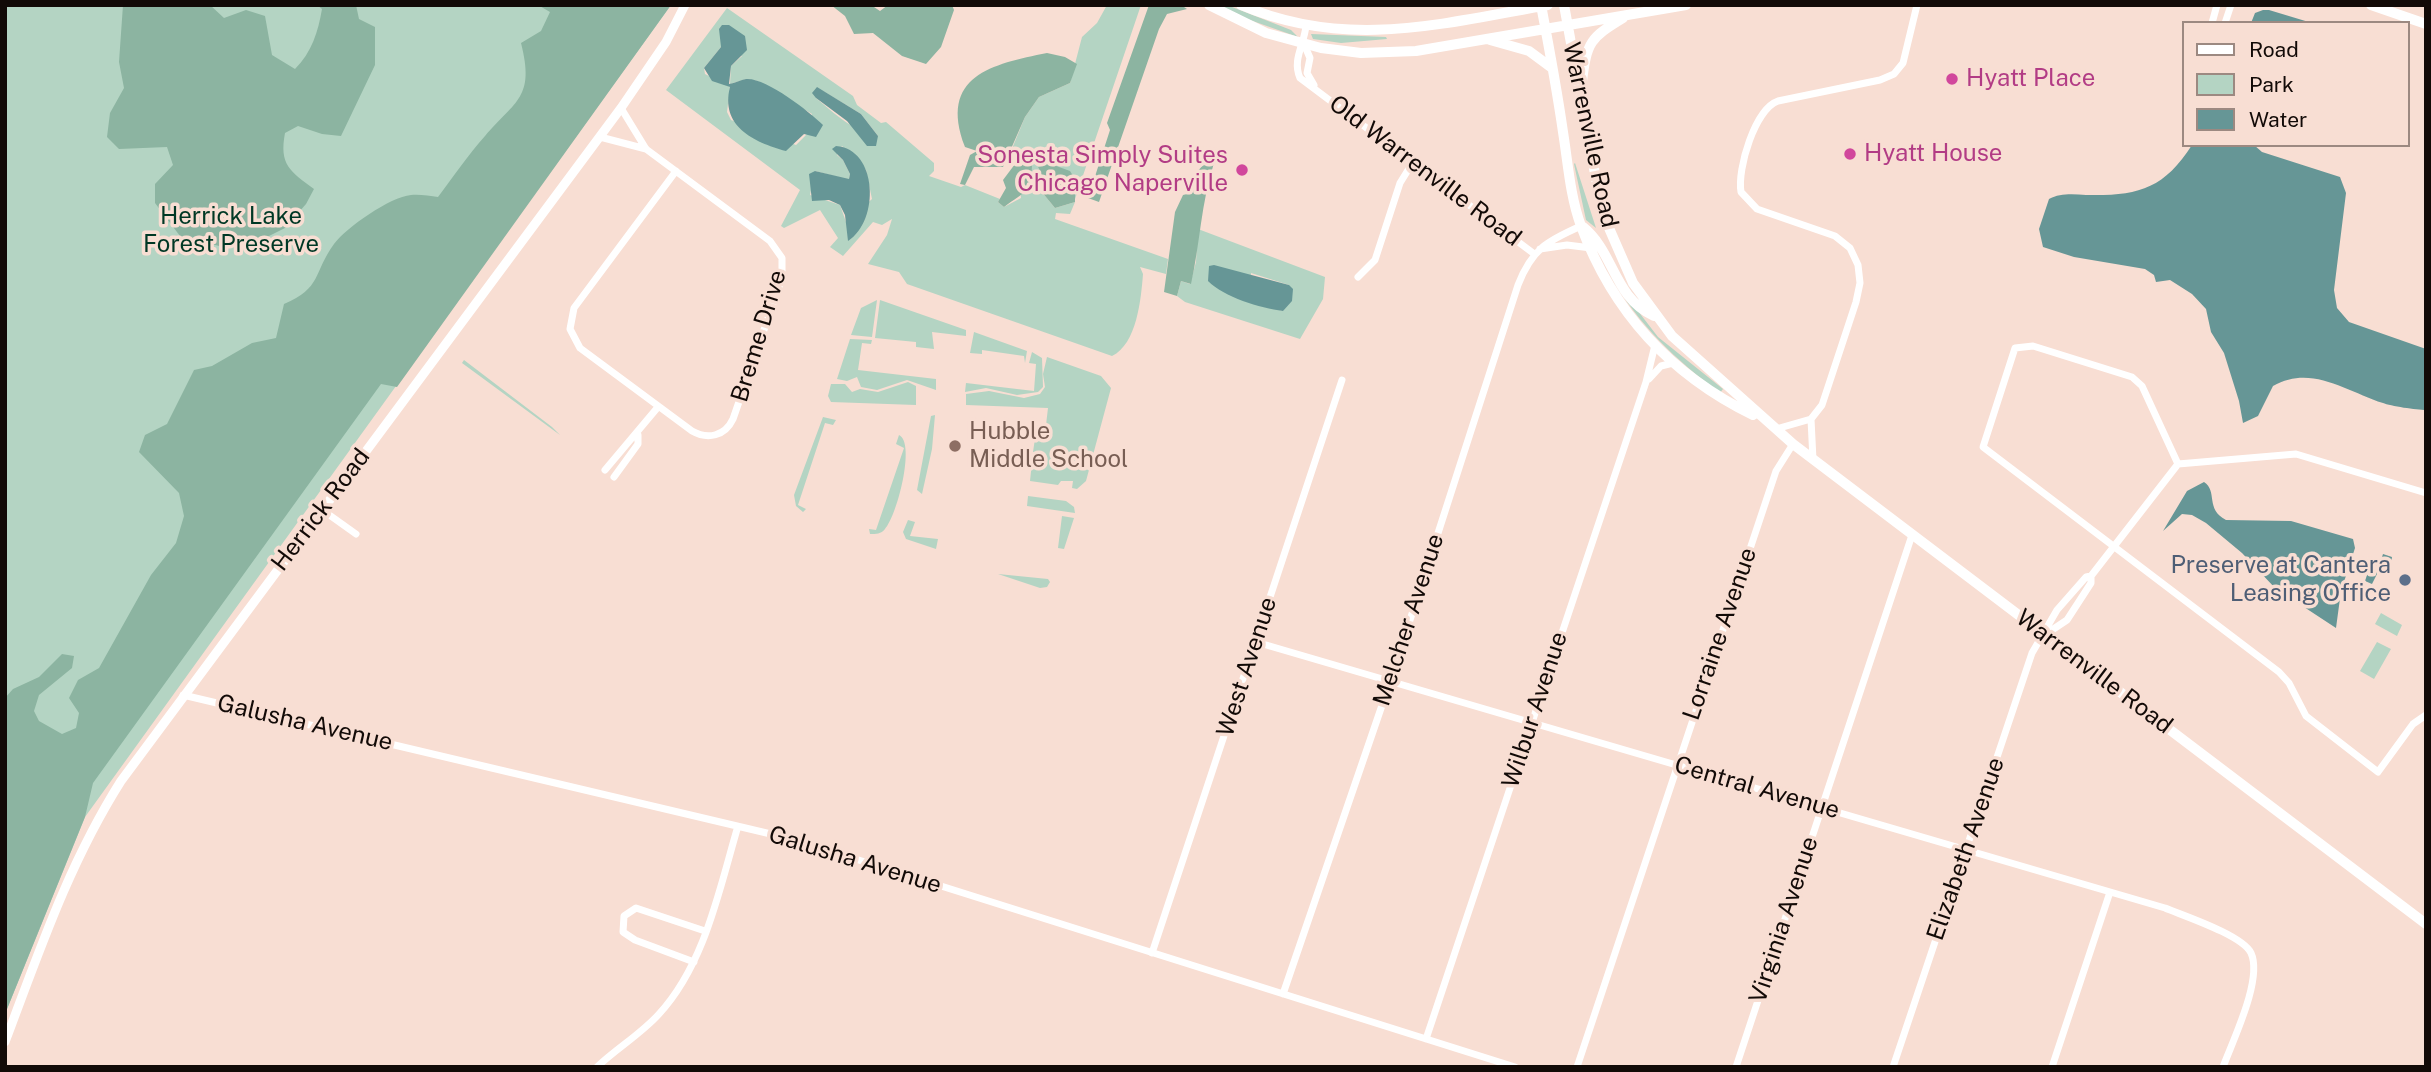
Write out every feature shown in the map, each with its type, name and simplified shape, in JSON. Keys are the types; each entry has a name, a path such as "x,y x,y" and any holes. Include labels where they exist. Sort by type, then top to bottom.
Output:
{"main road":[{"name":"Warrenville Road","path":"1209,5 1258,30 1334,50 1416,51 1567,25 1602,212 1620,259 1657,318 1672,336 1793,444 2426,924"},
{"path":"1241,5 1306,26 1341,31 1382,31 1544,6 1545,28"},
{"path":"1494,14 1504,5"},
{"path":"1564,5 1567,25 1686,5"},
{"path":"2371,5 2426,24"},
{"path":"1580,94 1587,47 1599,33 1629,15"},
{"name":"Warrenville Road","path":"1545,28 1581,226 1619,304 1673,363 1718,397 1762,419"},
{"path":"1483,39 1520,47 1552,68"},
{"path":"1581,226 1595,237 1611,269 1637,308 1657,318"}],"street":[{"name":"Herrick Road","path":"5,1042 78,855 121,781 600,137 666,42 685,5"},
{"path":"1814,460 1811,419 1824,399 1856,302 1860,283 1858,265 1850,248 1835,236 1766,213 1749,203 1741,192 1741,169 1758,121 1770,104 1880,80 1899,70 1916,19 1917,5"},
{"path":"1304,44 1306,26"},
{"name":"Old Warrenville Road","path":"1304,44 1298,54 1297,73 1305,83 1316,88 1536,251"},
{"name":"Old Warrenville Road","path":"1304,44 1310,58 1307,73 1316,88"},
{"name":"Breme Drive","path":"621,108 646,149"},
{"name":"Breme Drive","path":"600,137 646,149 676,171 775,245 782,258 783,271 733,419 725,431 714,435 699,435 580,348 571,335 570,323 574,308 676,171"},
{"path":"1358,277 1375,260 1400,183 1413,162"},
{"path":"1536,251 1553,238 1581,226"},
{"path":"1536,251 1567,245 1591,248"},
{"name":"Melcher Avenue","path":"1283,994 1390,682 1518,285 1536,251"},
{"name":"Wilbur Avenue","path":"1426,1039 1646,382 1655,345"},
{"path":"2178,464 2142,386 2132,377 2033,346 2015,348 1983,447 2279,672 2289,683 2306,716 2378,772 2413,724 2426,715"},
{"path":"1646,382 1661,366 1673,363"},
{"name":"West Avenue","path":"1152,953 1342,380"},
{"path":"614,477 638,444 638,435 659,407"},
{"path":"1775,429 1811,419"},
{"path":"605,470 631,437 638,435"},
{"name":"Lorraine Avenue","path":"1577,1067 1776,471 1793,444"},
{"path":"2045,635 2067,620 2091,583 2091,576 2178,464 2296,454 2426,494"},
{"path":"321,509 356,534"},
{"name":"Virginia Avenue","path":"1735,1067 1912,535"},
{"name":"Elizabeth Avenue","path":"1893,1067 2032,653 2045,635 2057,610 2086,577 2091,576"},
{"name":"Central Avenue","path":"1256,642 2177,913 2236,939 2250,952 2254,977 2223,1067"},
{"name":"Galusha Avenue","path":"183,695 792,839 1515,1067"},
{"path":"597,1067 657,1017 678,990 694,962 738,826"},
{"path":"2052,1067 2110,892"},
{"path":"694,962 623,932 624,916 636,908 705,930"}],"green space":[{"name":"Herrick Lake Forest Preserve","path":"5,5 671,5 85,817 5,1014"},
{"path":"123,5 210,5 224,18 246,10 265,16 272,55 295,69 306,56 316,34 322,9 317,5 356,5 359,19 375,27 375,65 341,136 322,134 298,126 285,133 284,153 288,166 314,189 306,204 285,228 255,243 227,248 180,236 155,203 155,184 173,165 167,147 119,149 107,137 110,113 124,88 119,62"},
{"path":"538,5 671,5 397,387 381,384 93,783 85,817 5,1014 5,698 13,689 39,677 62,654 74,656 72,668 39,695 34,711 39,721 62,734 76,728 79,713 69,698 78,680 99,668 151,575 176,543 184,516 179,493 139,452 145,435 167,424 194,370 212,366 252,343 276,338 284,304 311,286 327,254 349,229 381,207 402,197 438,197 485,136 520,97 526,76 521,43 541,31 550,12"},
{"path":"831,5 871,5 880,11 888,5 952,5 954,10 941,47 926,64 902,56 873,33 854,34 845,16"},
{"path":"1107,5 1141,5 1075,199 1075,179 1038,167 1042,176 1041,191 1055,208 1075,202 1070,214 1056,213 1055,219 1168,259 1166,274 1140,267 1143,274 1136,320 1127,342 1112,356 907,284 899,272 868,264 887,235 892,219 882,225 873,222 843,256 830,247 838,238 820,210 784,228 781,226 800,190 666,90 727,8 853,96 857,105 881,123 886,122 934,163 934,171 929,176 961,187 965,185 1000,199 998,202 1004,207 1021,198 1018,160 1016,162 1009,156 1025,117 1039,97 1070,83 1082,37 1097,23","holes":["721,47 742,56 731,66 730,84 747,79 757,81 812,114 808,133 796,145 731,120 727,112 730,87 705,74 704,68","823,91 861,114 878,136 852,126 816,98","842,146 866,170 872,199 846,222 840,205 810,195 815,171 849,180 850,174 843,160 837,155"]},
{"path":"1149,5 1181,5 1187,9 1167,14 1159,29 1099,202 1088,198 1110,130 1107,123"},
{"path":"1218,5 1227,5 1291,30 1298,37 1247,19"},
{"path":"1311,34 1387,39 1341,43 1313,39"},
{"path":"1047,53 1065,57 1077,64 1070,83 1039,97 1025,117 1003,167 974,167 965,185 960,184 970,155 977,151 965,147 959,123 959,104 965,89 975,78 990,69 1007,62"},
{"path":"1018,160 1032,165 1030,182 1022,194 1004,207 998,202 1006,188 1003,180"},
{"path":"1048,163 1070,171 1075,179 1075,202 1055,208 1041,191 1042,176 1038,167"},
{"path":"1205,163 1214,163 1206,193 1191,284 1181,281 1177,296 1164,292 1175,212 1183,195 1191,193 1197,179 1195,174"},
{"path":"1575,163 1596,228 1586,220"},
{"path":"1198,229 1325,277 1323,299 1300,339 1185,302 1177,296 1181,281 1190,284 1196,262","holes":["1251,273 1289,285 1283,311 1250,302"]},
{"path":"1611,276 1658,337 1723,389 1720,393 1688,368 1659,340 1633,310"},
{"path":"877,300 872,337 851,335 861,308"},
{"path":"880,300 966,330 966,336 932,332 934,349 916,347 916,342 875,338"},
{"path":"974,332 1027,351 1025,363 1024,356 982,350 982,354 970,353"},
{"path":"850,339 872,340 871,344 862,343 858,370 936,379 936,390 907,380 877,390 861,387 857,377 847,381 837,379"},
{"path":"1032,352 1042,358 1043,387 1038,392 1017,395 986,388 965,392 966,383 1034,391 1036,364 1029,363"},
{"path":"1047,357 1101,376 1111,388 1086,481 1077,489 1072,488 1073,481 1061,481 1058,485 1030,481 1032,462 1039,463 1040,453 1033,452 1037,425 1046,425 1048,408 966,405 966,394 989,391 1024,398 1040,394 1045,387 1043,374"},
{"path":"464,360 552,427 560,435 462,363"},
{"path":"908,382 916,386 916,405 831,402 828,396 831,384 845,384 852,392 860,389 878,392"},
{"path":"935,415 932,449 922,494 917,490 931,416"},
{"path":"823,417 836,420 833,425 825,423 798,505 806,509 803,512 796,506 794,495"},
{"path":"899,435 904,441 906,451 903,480 895,510 885,529 880,533 870,534 869,529 876,530 904,448 896,444"},
{"path":"1028,496 1066,501 1074,507 1075,513 1027,506"},
{"path":"1062,516 1074,518 1064,549 1058,548"},
{"path":"908,520 915,522 910,536 938,539 936,549 906,539 903,532"},
{"path":"998,574 1048,579 1050,582 1047,587 1040,588"},
{"path":"2381,613 2402,625 2397,636 2375,624"},
{"path":"2377,642 2391,649 2374,679 2360,671"}],"water":[{"path":"2269,10 2305,21 2252,21 2255,13"},
{"path":"722,25 729,25 745,36 747,50 731,66 729,84 746,79 775,89 823,125 816,137 804,134 786,151 751,137 735,122 728,101 730,87 712,81 704,68 721,47 719,29"},
{"path":"817,87 861,114 878,136 876,146 867,146 847,121 816,98 812,93"},
{"path":"836,146 850,150 860,159 867,172 870,187 866,218 848,241 845,215 840,205 829,200 812,201 809,174 815,171 849,179 850,174 843,160 832,149"},
{"path":"2191,147 2256,147 2262,152 2340,177 2346,193 2334,290 2337,308 2349,322 2426,349 2426,410 2386,404 2328,382 2301,378 2273,386 2258,416 2243,423 2224,353 2211,332 2206,309 2192,294 2170,280 2156,282 2154,275 2145,269 2074,257 2043,247 2039,229 2049,199 2067,194 2104,195 2134,191 2159,181"},
{"path":"1214,265 1289,285 1293,289 1292,301 1283,311 1233,297 1208,281 1209,266"},
{"path":"2204,482 2210,490 2216,511 2226,520 2291,521 2353,539 2355,548 2341,591 2336,628 2275,588 2242,553 2206,523 2192,515 2182,514 2163,531 2187,491"},
{"path":"2383,554 2392,557 2391,563 2379,563 2380,568 2372,584 2365,581 2373,557 2381,560"}],"place":[{"name":"Hyatt Place","path":"1952,79"},
{"name":"Hyatt House","path":"1850,154"},
{"name":"Sonesta Simply Suites Chicago Naperville","path":"1242,170"},
{"name":"Hubble Middle School","path":"955,446"},
{"name":"Preserve at Cantera Leasing Office","path":"2405,580"}]}
